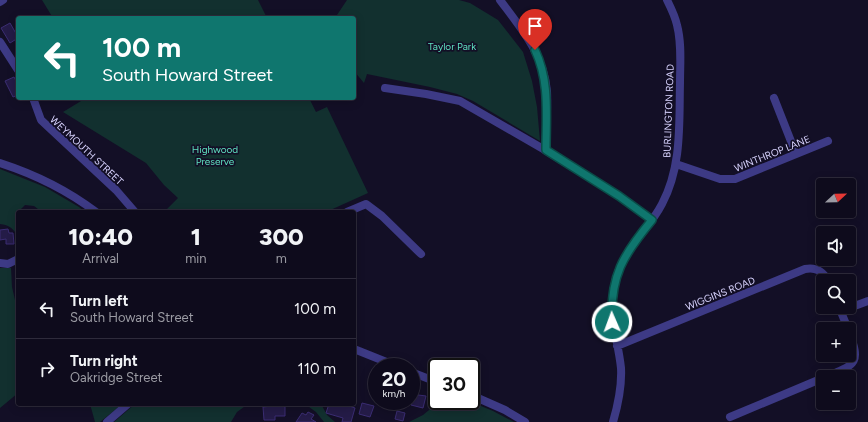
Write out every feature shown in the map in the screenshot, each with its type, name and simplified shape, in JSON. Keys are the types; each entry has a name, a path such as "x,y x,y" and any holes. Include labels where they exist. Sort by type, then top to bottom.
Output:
{"street":[{"path":"500,0 531,43 543,71 547,93 546,150"},
{"name":"BURLINGTON ROAD","path":"613,422 617,409 621,381 621,368 612,322 611,303 618,271 626,254 662,205 670,187 679,144 680,46 677,24 673,11 667,0"},
{"path":"0,42 16,67"},
{"path":"385,88 460,101 546,150 619,196 652,220"},
{"path":"774,98 796,154"},
{"name":"WEYMOUTH STREET","path":"33,100 41,120 116,190 133,210"},
{"name":"WINTHROP LANE","path":"676,164 716,178 728,180 744,176 828,141"},
{"path":"0,163 26,172 53,185 93,210"},
{"path":"352,210 366,204 382,216 421,254"},
{"path":"0,263 8,264 16,260"},
{"name":"WIGGINS ROAD","path":"617,346 805,269 810,268 820,271 824,274"},
{"path":"856,304 868,301"},
{"path":"356,350 376,358"},
{"path":"841,370 853,362"},
{"path":"730,417 816,380"},
{"path":"480,399 505,410 525,422"},
{"path":"107,422 126,406"}],"green space":[{"path":"42,0 258,0 266,16 52,16"},
{"name":"Taylor Park","path":"347,0 459,0 470,3 498,20 523,52 532,81 537,107 540,141 473,101 457,94 367,74 364,83 356,73 356,16 336,16"},
{"name":"Highwood Preserve","path":"83,100 310,100 316,112 327,107 368,193 330,210 166,210 178,198 164,185 146,163 63,112"},
{"path":"0,169 45,187 83,210 39,210 34,206 25,205 20,210 16,210 16,234 11,228 0,224"},
{"path":"0,268 11,268 12,287 16,304 16,395 0,408"},
{"path":"91,406 120,406 100,422 95,422"},
{"path":"133,406 245,406 237,412 231,422 114,422"},
{"path":"308,406 322,406 327,415 335,422 324,422 316,412"},
{"path":"480,406 514,422 409,422 429,410 480,410"}],"building":[{"path":"10,23 16,34 16,39 10,43 1,28"},
{"path":"14,77 16,81 16,96 13,97 5,81"},
{"path":"8,229 9,233 13,233 14,244 6,244 6,239 0,240 0,230"},
{"path":"420,395 426,396 423,408 420,407"},
{"path":"362,403 368,404 368,410 373,410 370,417 359,414"},
{"path":"285,406 285,416 275,416 275,420 264,420 263,407"},
{"path":"328,406 350,406 355,408 351,422 342,422 343,418 326,413"},
{"path":"397,411 405,413 403,421 395,419"},
{"path":"308,412 314,415 311,419 316,422 296,422 302,413 306,415"}],"route":[{"path":"535,50 543,71 547,93 546,150 619,196 652,220 626,254 618,271 611,303 612,322"}]}
